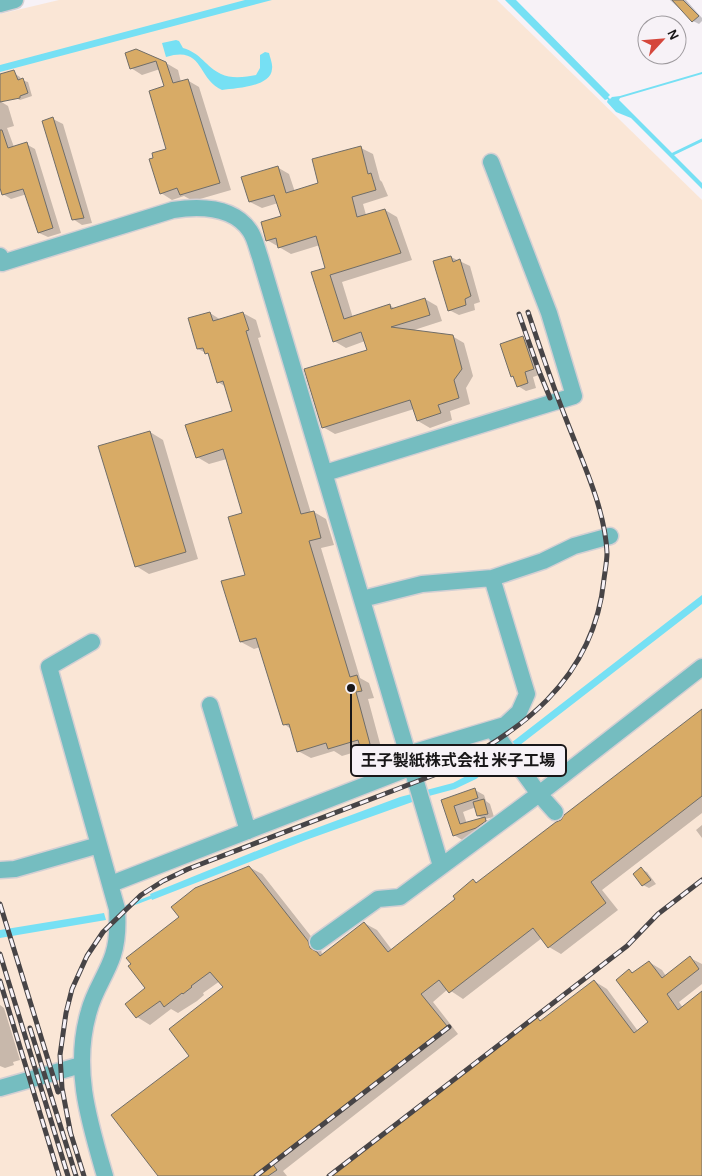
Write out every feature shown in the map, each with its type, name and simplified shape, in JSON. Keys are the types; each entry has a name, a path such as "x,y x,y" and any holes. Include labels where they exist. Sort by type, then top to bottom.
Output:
{"street":[{"path":"0,4 15,0"},
{"path":"325,473 574,396 549,313 491,162"},
{"path":"0,256 2,263 173,210 196,207 217,210 237,218 250,232 260,257 442,866"},
{"path":"362,599 422,584 492,578 543,560 574,546 610,536"},
{"path":"111,884 248,831 410,761 505,725 519,712 527,694 492,578"},
{"path":"92,642 49,667 111,884 116,909 118,930 114,954 89,1010 81,1065 88,1114 105,1176"},
{"path":"318,942 378,899 400,897 539,794 702,667"},
{"path":"210,706 248,831"},
{"path":"492,729 539,794 555,812"},
{"path":"0,870 16,869 99,845"},
{"path":"0,1088 81,1065"}],"shaded area":[{"path":"59,0 497,0 702,200 702,1176 0,1176 0,14"}],"water":[{"path":"245,0 272,0 0,72 0,65"},
{"path":"505,0 516,0 610,95 608,97 610,99 702,72 702,74 620,98 619,100 702,183 702,189 631,118 616,112 607,102 608,99 605,100"},
{"path":"179,41 183,48 194,53 216,71 229,77 256,75 260,68 260,55 265,52 269,53 272,63 270,75 266,80 252,86 222,90 208,79 194,59 178,55 166,57 162,43"},
{"path":"702,595 702,604 476,779 455,789 429,796 306,840 152,900 150,894 276,843 400,797 453,783 472,773"},
{"path":"104,913 106,920 0,938 0,930"}],"building":[{"path":"672,0 683,0 699,16 692,22"},
{"path":"136,49 166,62 173,83 188,79 220,183 180,195 177,188 160,194 149,159 153,158 152,153 166,149 149,91 164,86 156,61 130,69 125,53"},
{"path":"14,70 18,80 23,78 28,93 20,96 20,98 0,102 0,74"},
{"path":"53,117 84,218 72,220 42,121"},
{"path":"0,130 2,130 8,148 27,142 53,228 38,233 23,189 2,195 0,188"},
{"path":"361,146 368,174 371,173 376,190 352,197 357,217 385,209 401,253 330,275 344,319 390,304 391,309 425,298 430,315 391,327 453,335 462,369 454,380 459,398 438,405 441,413 417,421 410,400 322,428 304,369 367,350 361,332 333,342 311,272 325,268 316,236 278,248 276,238 266,241 261,222 281,216 274,195 249,202 241,177 278,166 286,193 318,183 312,159"},
{"path":"451,256 453,262 460,259 471,296 465,299 466,305 448,311 433,261"},
{"path":"210,312 213,321 243,312 249,330 246,331 301,514 314,511 321,538 309,541 350,677 357,675 362,691 356,692 370,744 360,747 358,740 328,749 326,743 297,752 289,724 283,725 256,638 240,642 221,581 245,575 228,517 242,513 223,449 196,458 185,425 232,411 223,381 217,383 208,353 205,354 203,348 197,349 188,318"},
{"path":"523,336 534,369 525,372 528,383 517,387 513,376 511,377 500,344"},
{"path":"150,431 186,552 135,567 98,446"},
{"path":"702,709 702,796 591,882 606,903 548,948 533,928 449,993 439,980 421,994 447,1026 272,1163 277,1170 268,1176 158,1176 111,1115 189,1056 169,1029 223,987 210,972 164,1007 160,1001 136,1018 125,1004 145,988 128,966 131,964 126,958 179,917 171,907 195,888 249,866 308,941 310,948 320,956 364,922 388,952 455,899 453,896 473,879 476,883 561,820 564,815"},
{"path":"475,788 478,798 454,806 460,824 485,817 486,821 476,828 453,836 441,800"},
{"path":"484,799 488,814 477,816 473,802"},
{"path":"641,867 651,880 642,886 633,874"},
{"path":"690,956 699,969 667,994 678,1010 702,991 702,1176 330,1176 537,1017 540,1021 594,980 634,1033 648,1022 616,980 629,969 632,973 649,961 662,978"}],"waterway":[{"path":"671,155 702,140"},
{"path":"123,908 154,896"}],"railway":[{"path":"71,1135 62,1088 60,1055 66,1013 72,989 87,956 103,932 141,895 163,881 188,869 434,775 465,759 495,742 523,722 547,700 568,675 585,647 597,615 604,579 607,556 605,536 592,485 556,393 528,312"},
{"path":"519,314 550,398"},
{"path":"329,1176 627,946 658,914 702,880"},
{"path":"0,904 58,1092"},
{"path":"0,954 68,1176"},
{"path":"0,981 59,1176"},
{"path":"256,1176 449,1027"},
{"path":"30,1028 76,1176"},
{"path":"69,1128 84,1176"}],"place":[{"name":"王子製紙株式会社 米子工場","path":"351,688"}]}
